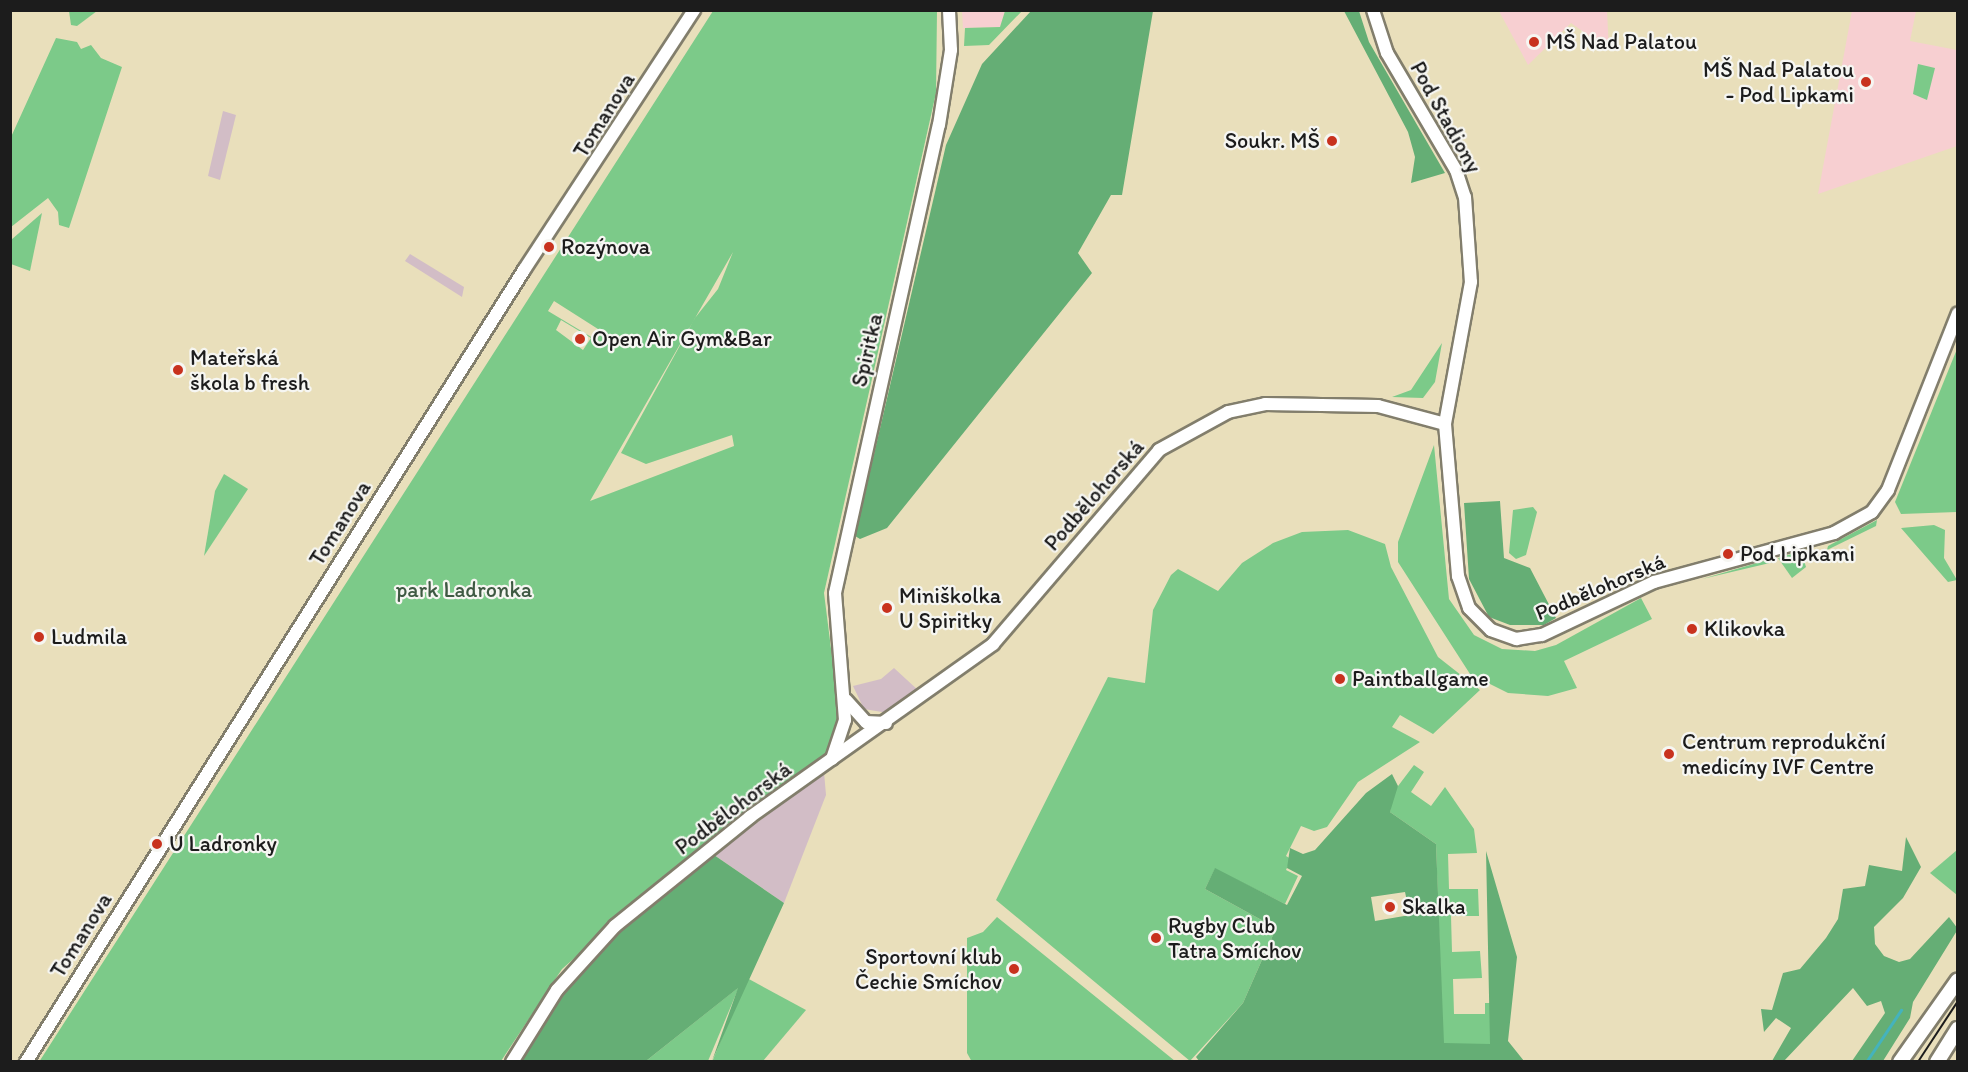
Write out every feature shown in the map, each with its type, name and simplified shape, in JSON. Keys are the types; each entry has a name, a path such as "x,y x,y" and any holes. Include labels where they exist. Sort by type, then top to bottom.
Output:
{"main road":[{"path":"1900,1062 1958,980"},
{"path":"1936,1062 1958,1029"}],"street":[{"name":"Tomanova","path":"26,1062 524,270 694,10"},
{"name":"Spiritka","path":"832,760 842,738 846,699 835,593 946,88 949,10"},
{"name":"Pod Stadiony","path":"1373,10 1387,54 1456,170 1469,222 1471,282 1445,424"},
{"name":"Podbělohorská","path":"512,1062 557,990 615,926 832,760 889,723 993,644 1132,478 1160,450 1194,429 1248,406 1297,401 1378,406 1445,424 1458,576 1465,600 1491,630 1533,638 1654,582 1834,533 1872,512 1888,490 1958,313"},
{"path":"846,699 866,722 867,737"},
{"path":"866,722 889,723"}],"shaded area":[{"path":"962,11 1005,11 1000,27 963,28"},
{"name":"MŠ Nad Palatou","path":"1499,11 1607,11 1609,50 1571,23 1528,65"},
{"path":"1852,11 1916,11 1910,41 1957,50 1957,146 1818,194"},
{"path":"223,111 236,115 220,180 208,176"},
{"path":"410,254 464,287 462,297 405,261"},
{"path":"894,668 919,691 888,713 864,709 853,686 881,679"},
{"path":"824,772 826,795 784,903 714,855"}],"green space":[{"path":"69,10 97,11 77,26 71,25"},
{"name":"park Ladronka","path":"713,11 937,11 936,93 824,593 839,712 834,740 824,755 725,826 562,969 501,1061 39,1062","holes":["733,252 718,289 695,318","554,301 598,329 593,338 548,311","561,320 591,338 583,350 556,330","693,322 621,453 646,464 732,435 734,446 590,501"]},
{"path":"1005,11 1022,11 989,45 964,46 965,28 1000,27"},
{"path":"1031,11 1153,11 1122,195 1111,195 1078,253 1092,273 887,528 860,539 855,536 946,145 982,64"},
{"path":"1344,11 1359,11 1369,42 1445,173 1411,183 1415,157 1408,132"},
{"path":"56,38 77,42 81,49 91,45 101,58 122,67 69,228 59,225 58,212 48,198 11,227 11,137"},
{"path":"1918,64 1935,68 1927,100 1913,94"},
{"path":"42,213 30,271 11,264 11,240"},
{"path":"1442,343 1435,382 1423,398 1392,397 1411,390"},
{"path":"1957,349 1957,512 1901,514 1895,502"},
{"path":"1434,445 1449,599 1474,635 1502,649 1535,651 1556,645 1641,598 1652,619 1564,661 1577,688 1548,696 1508,693 1470,674 1398,562 1398,542"},
{"path":"224,474 248,489 204,556 215,491"},
{"path":"1500,501 1504,558 1530,568 1556,618 1544,625 1510,625 1489,617 1469,579 1464,503"},
{"path":"1533,507 1537,512 1526,555 1516,559 1509,553 1513,510"},
{"path":"1877,520 1876,526 1827,550 1828,546"},
{"path":"1934,525 1945,530 1944,558 1957,580 1948,582 1901,528"},
{"path":"1348,530 1385,544 1391,567 1438,657 1480,690 1433,734 1400,715 1392,727 1420,742 1358,782 1327,827 1314,831 1301,826 1286,856 1291,859 1286,870 1298,876 1285,904 1215,869 1205,889 1276,928 1243,1003 1190,1061 996,900 1108,677 1145,683 1153,610 1171,575 1178,569 1218,591 1242,563 1273,543 1302,532"},
{"path":"1801,551 1806,567 1792,578 1778,558"},
{"path":"1774,558 1774,562 1702,579"},
{"path":"1414,765 1424,772 1411,792 1431,806 1445,787 1474,829 1477,853 1448,854 1449,889 1478,889 1479,916 1451,916 1452,952 1480,951 1482,978 1453,979 1454,1014 1485,1014 1485,1003 1494,1003 1490,1044 1443,1044 1436,844 1390,812 1392,794"},
{"path":"1392,774 1398,786 1390,812 1436,844 1444,1043 1490,1044 1486,851 1517,957 1508,1041 1524,1061 1199,1061 1196,1057 1243,1003 1276,928 1205,889 1215,868 1287,905 1302,876 1287,868 1290,848 1303,854 1315,850 1366,793","holes":["1405,892 1410,915 1375,921 1371,897"]},
{"path":"1906,837 1921,867 1903,898 1874,927 1875,944 1884,956 1899,962 1910,959 1949,917 1958,929 1913,1002 1910,1018 1883,1061 1852,1061 1885,1013 1881,1001 1867,1006 1853,988 1784,1061 1772,1061 1791,1028 1776,1018 1764,1032 1761,1009 1772,1010 1783,973 1800,969 1826,938 1838,919 1843,889 1865,886 1869,865 1902,871"},
{"path":"1957,850 1957,895 1930,873"},
{"path":"714,855 784,903 712,1061 738,988 646,1061 517,1062 554,1001 603,946"},
{"name":"Sportovní klub Čechie Smíchov","path":"997,917 1175,1061 972,1062 967,1053 967,938 983,932"},
{"path":"747,978 806,1010 763,1061 712,1062"},
{"path":"739,987 708,1061 646,1061"}],"waterway":[{"path":"1866,1062 1901,1010"}],"tram line":[{"path":"1918,1062 1958,1001"}],"place":[{"name":"MŠ Nad Palatou","path":"1534,42"},
{"name":"MŠ Nad Palatou - Pod Lipkami","path":"1866,82"},
{"name":"Soukr. MŠ","path":"1332,141"},
{"name":"Rozýnova","path":"549,247"},
{"name":"Open Air Gym&Bar","path":"580,339"},
{"name":"Mateřská škola b fresh","path":"178,370"},
{"name":"Pod Lipkami","path":"1728,554"},
{"name":"Miniškolka U Spiritky","path":"887,608"},
{"name":"Klikovka","path":"1692,629"},
{"name":"Ludmila","path":"39,637"},
{"name":"Paintballgame","path":"1340,679"},
{"name":"Centrum reprodukční medicíny IVF Centre","path":"1669,754"},
{"name":"U Ladronky","path":"157,844"},
{"name":"Skalka","path":"1390,907"},
{"name":"Rugby Club Tatra Smíchov","path":"1156,938"},
{"name":"Sportovní klub Čechie Smíchov","path":"1014,969"}]}
